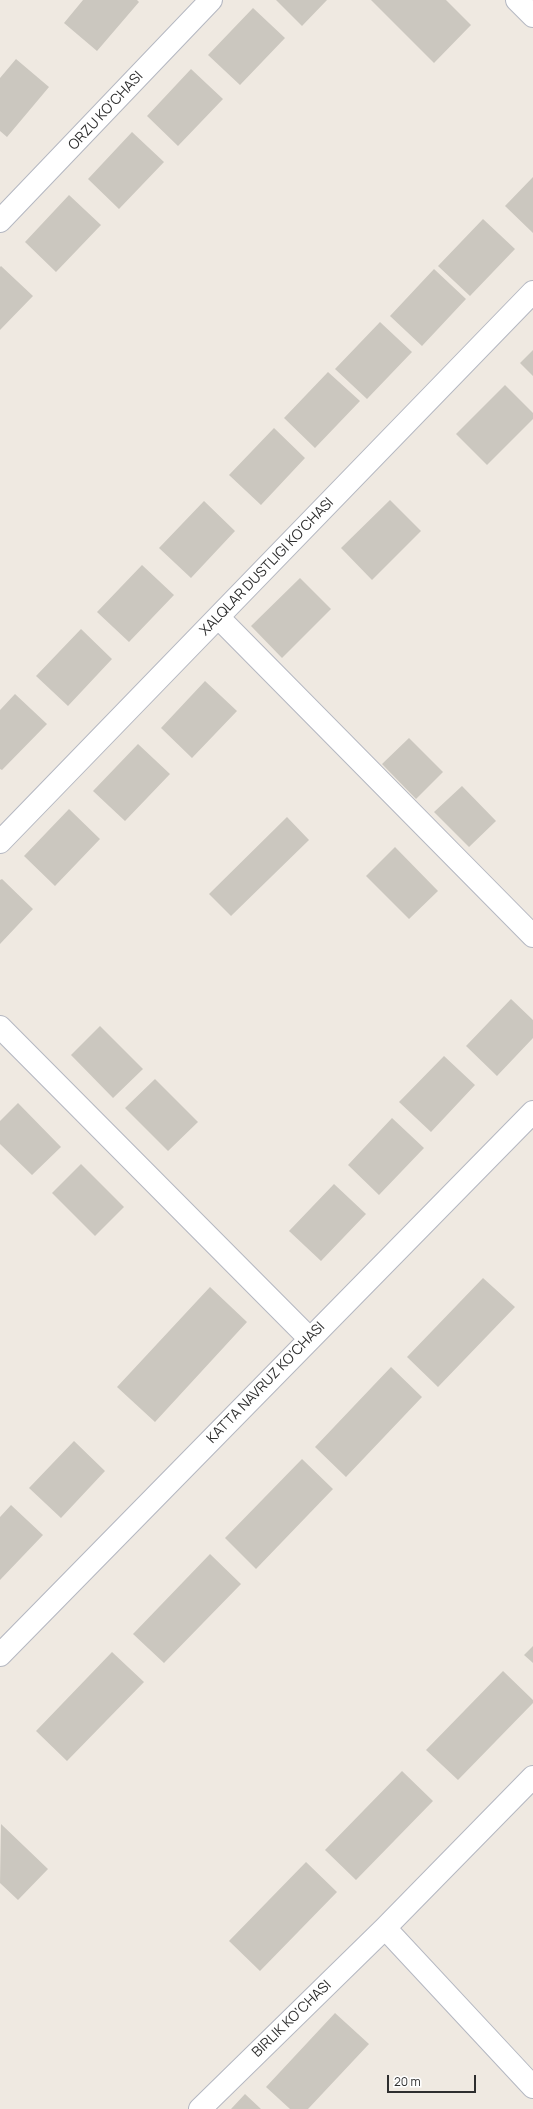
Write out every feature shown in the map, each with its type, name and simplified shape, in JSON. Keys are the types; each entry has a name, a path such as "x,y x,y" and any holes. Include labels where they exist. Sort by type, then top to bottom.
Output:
{"street":[{"name":"ORZU KO'CHASI","path":"0,221 211,0"},
{"path":"517,0 533,16"},
{"name":"XALQLAR DUSTLIGI KO'CHASI","path":"0,842 533,292"},
{"path":"218,617 533,936"},
{"path":"0,1027 310,1339"},
{"name":"KATTA NAVRUZ KO'CHASI","path":"2,1649 533,1112"},
{"name":"BIRLIK KO'CHASI","path":"200,2109 385,1928 533,1777"},
{"path":"385,1928 533,2086"}],"building":[{"path":"83,0 137,0 139,2 97,51 64,23"},
{"path":"276,0 327,0 302,26"},
{"path":"371,0 446,0 471,25 434,63"},
{"path":"253,8 285,38 240,85 208,55"},
{"path":"16,59 49,87 7,137 0,131 0,78"},
{"path":"191,69 223,99 178,146 147,116"},
{"path":"132,132 164,162 119,209 88,179"},
{"path":"533,177 533,233 505,206"},
{"path":"69,195 101,225 56,272 25,242"},
{"path":"483,219 515,249 470,296 438,266"},
{"path":"1,266 33,296 0,330 0,267"},
{"path":"434,269 466,299 422,346 390,316"},
{"path":"380,322 412,352 367,399 335,369"},
{"path":"533,350 533,376 520,363"},
{"path":"328,372 360,401 315,448 284,418"},
{"path":"505,385 533,413 533,419 487,465 456,434"},
{"path":"274,428 305,458 261,505 229,475"},
{"path":"390,500 421,531 372,580 341,548"},
{"path":"204,501 235,531 191,578 159,548"},
{"path":"142,565 174,595 129,642 97,612"},
{"path":"300,578 331,609 282,658 251,626"},
{"path":"81,629 112,659 68,706 36,676"},
{"path":"205,681 237,711 192,758 161,728"},
{"path":"15,694 47,724 2,770 0,769 0,710"},
{"path":"409,738 443,772 416,799 382,764"},
{"path":"138,744 170,774 125,821 93,791"},
{"path":"462,786 496,821 469,847 434,812"},
{"path":"69,809 100,839 55,886 24,856"},
{"path":"287,817 309,840 231,916 209,894"},
{"path":"395,847 438,891 409,919 366,876"},
{"path":"2,879 33,909 0,944 0,880"},
{"path":"511,999 533,1020 533,1038 497,1076 466,1046"},
{"path":"100,1026 143,1069 113,1098 71,1055"},
{"path":"444,1056 475,1085 431,1132 399,1102"},
{"path":"155,1079 198,1122 168,1151 125,1108"},
{"path":"18,1103 61,1147 32,1175 0,1144 0,1121"},
{"path":"392,1118 424,1148 379,1195 348,1165"},
{"path":"81,1164 124,1207 95,1236 52,1193"},
{"path":"334,1184 366,1214 321,1261 289,1231"},
{"path":"483,1278 515,1307 438,1387 407,1357"},
{"path":"210,1287 247,1322 155,1422 117,1387"},
{"path":"391,1367 422,1397 346,1477 315,1447"},
{"path":"74,1441 105,1471 61,1518 29,1488"},
{"path":"302,1459 333,1489 256,1569 225,1538"},
{"path":"11,1505 43,1535 0,1580 0,1517"},
{"path":"210,1554 241,1584 164,1663 133,1634"},
{"path":"533,1646 533,1663 524,1655"},
{"path":"112,1652 144,1682 67,1761 36,1731"},
{"path":"503,1671 533,1700 533,1703 458,1780 426,1750"},
{"path":"402,1771 433,1801 356,1880 325,1850"},
{"path":"1,1824 48,1869 18,1900 0,1883"},
{"path":"306,1862 337,1892 260,1971 229,1941"},
{"path":"335,2013 369,2044 308,2109 290,2109 266,2087"},
{"path":"245,2094 261,2109 231,2109"}]}
